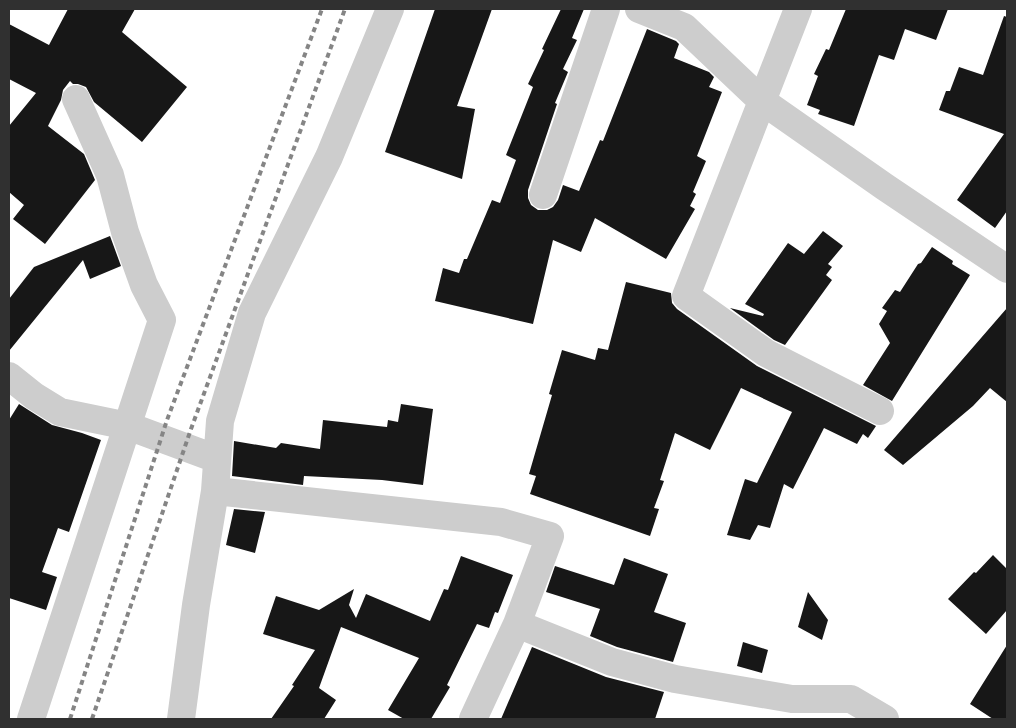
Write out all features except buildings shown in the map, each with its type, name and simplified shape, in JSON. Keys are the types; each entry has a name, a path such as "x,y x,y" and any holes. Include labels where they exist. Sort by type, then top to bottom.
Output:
{"street":[{"path":"181,719 196,604 215,491 220,421 252,313 329,157 390,9"},
{"path":"543,195 606,9"},
{"path":"639,9 684,27 762,100 1007,269"},
{"path":"798,9 686,296 766,353 880,411"},
{"path":"31,719 162,320 144,285 125,232 110,175 76,99"},
{"path":"9,376 34,396 60,412 128,426 217,459"},
{"path":"215,491 501,522 550,536 517,624 473,719"},
{"path":"517,624 612,662 675,678 792,699 851,699 885,719"}],"railway":[{"path":"70,719 167,420 322,9"},
{"path":"92,719 191,429 345,9"}]}
